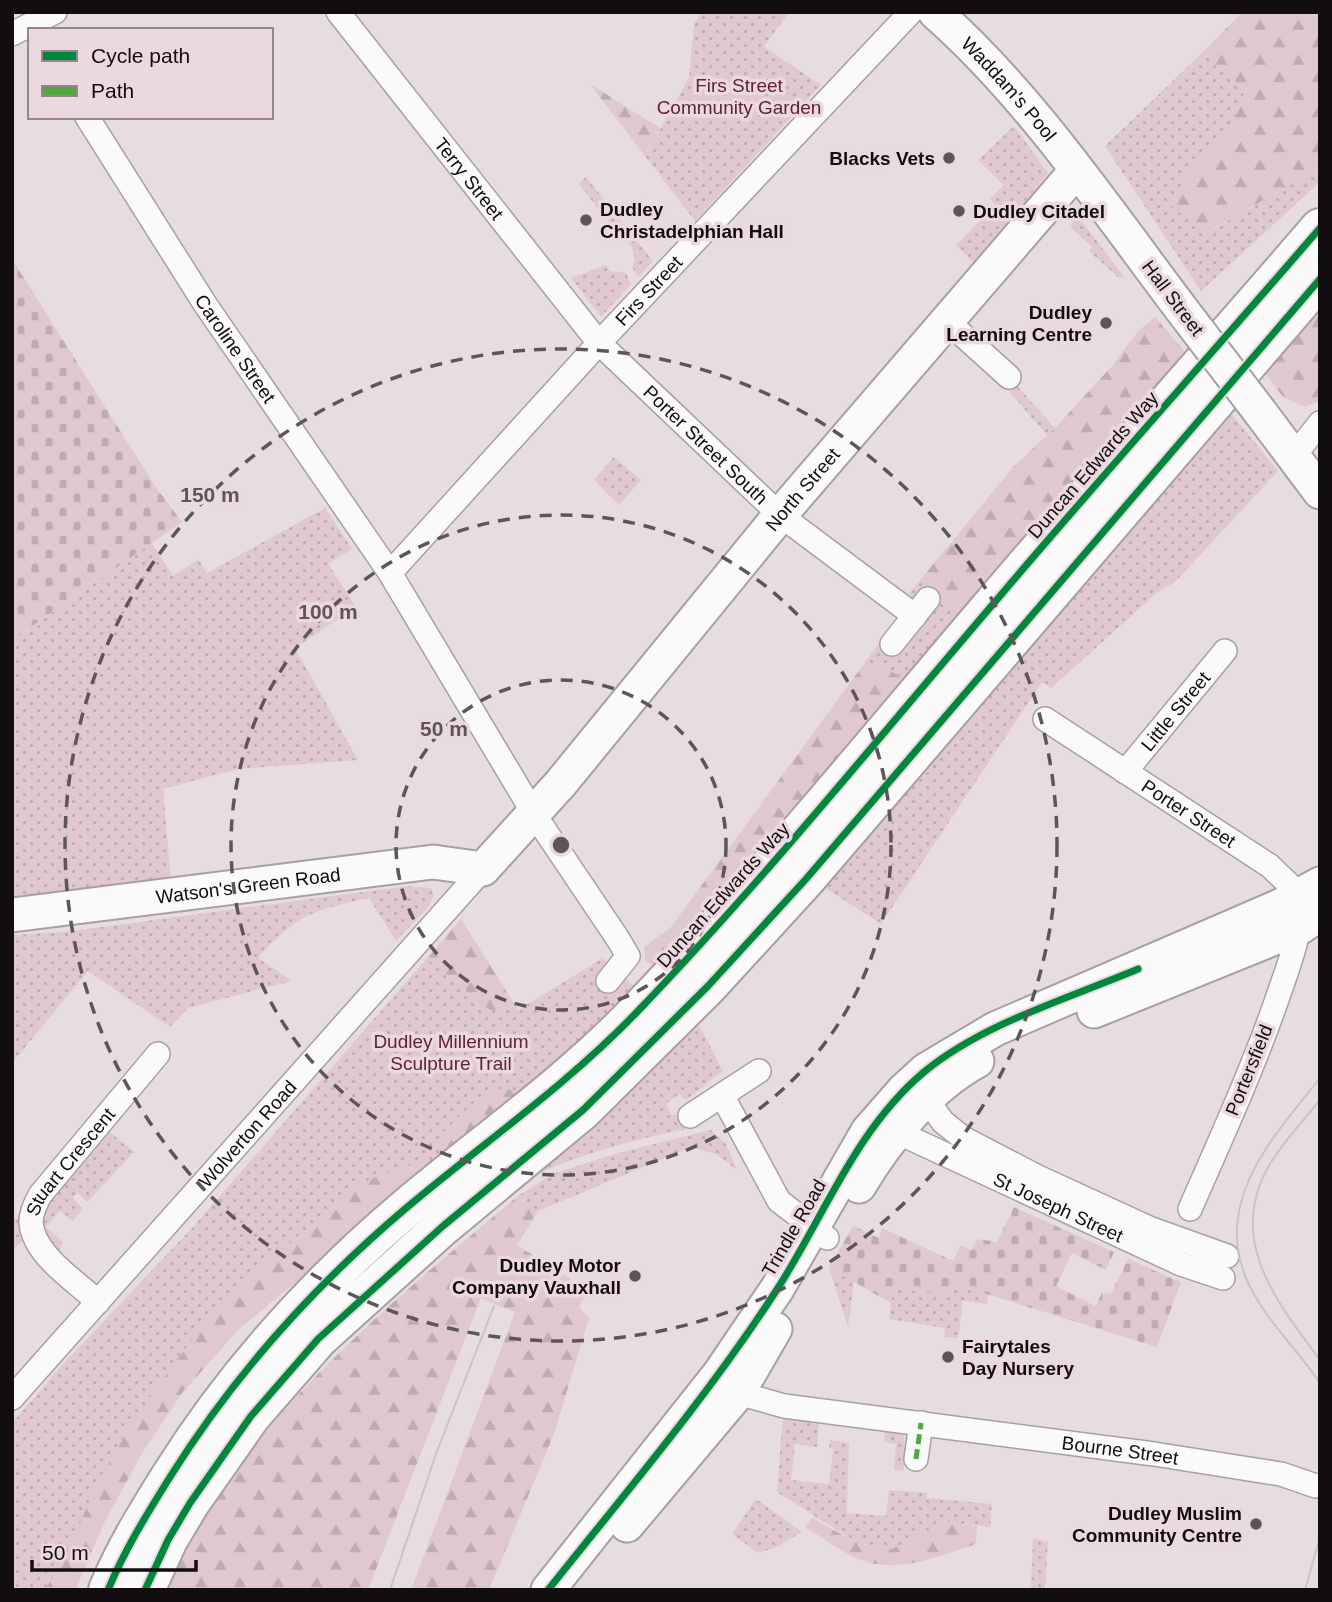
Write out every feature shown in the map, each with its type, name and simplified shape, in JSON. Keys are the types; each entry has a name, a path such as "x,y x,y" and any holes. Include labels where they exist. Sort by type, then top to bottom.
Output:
{"highway":[{"name":"Duncan Edwards Way","path":"108,1590 125,1549 210,1414 301,1304 405,1209 563,1080 631,1018 685,961 779,860 989,608 1320,228"},
{"path":"145,1590 168,1540 190,1503 251,1416 318,1339 443,1226 583,1110 708,986 806,880 1320,279"},
{"path":"90,1590 139,1493 187,1419 226,1394"}],"main road":[{"name":"Waddam's Pool","path":"935,12 993,70 1076,171"},
{"name":"North Street","path":"483,869 534,814 780,515 1076,171"},
{"name":"Hall Street","path":"1076,171 1320,492"},
{"name":"Watson's Green Road","path":"12,915 433,862 483,869"},
{"name":"Trindle Road","path":"575,1590 728,1385 777,1289 865,1175 895,1117 926,1070 995,1029 1138,969 1196,954 1283,923 1310,905"},
{"path":"895,1117 909,1100 927,1100 968,1066 1007,1045 1310,905"},
{"name":"Trindle Road","path":"820,1233 847,1168 895,1117"},
{"name":"Trindle Road","path":"548,1590 728,1385"}],"street":[{"path":"24,30 55,12"},
{"name":"Terry Street","path":"338,12 599,343"},
{"name":"Firs Street","path":"390,573 599,343 911,12"},
{"name":"Caroline Street","path":"88,119 205,304 390,573 534,814 628,956 608,981"},
{"path":"946,320 1009,377"},
{"name":"Porter Street South","path":"599,343 780,515 921,608 892,644"},
{"path":"1293,457 1320,423"},
{"name":"Little Street","path":"1125,772 1225,651"},
{"name":"Porter Street","path":"1045,719 1270,866 1310,905"},
{"name":"Wolverton Road","path":"12,1398 483,869"},
{"name":"Portersfield","path":"1189,1209 1250,1075 1310,905"},
{"name":"Stuart Crescent","path":"98,1302 44,1251 31,1221 33,1208 40,1195 158,1054"},
{"path":"690,1116 723,1097 759,1071"},
{"path":"723,1097 779,1200 820,1233"},
{"name":"St Joseph Street","path":"895,1117 1181,1264 1225,1267 963,1138 943,1122 927,1100"},
{"name":"Bourne Street","path":"728,1385 784,1405 1281,1474 1317,1486"},
{"path":"916,1459 921,1423"}],"green space":[{"name":"Firs Street Community Garden","path":"701,12 789,12 764,47 821,85 695,221 645,156 689,78 694,25"},
{"path":"1242,12 1320,12 1320,168 1207,232 1171,206 1187,173 1227,136 1246,89 1224,74 1205,50"},
{"path":"1205,50 1224,73 1246,89 1227,136 1187,173 1208,232 1320,168 1320,182 1201,291 1105,146"},
{"path":"590,84 660,128 645,156"},
{"path":"1014,126 1048,173 974,264 956,245 995,205 990,199 1004,185 978,160"},
{"path":"586,177 653,261 638,277 632,267 633,251 625,235 620,237 579,184"},
{"path":"1077,215 1125,278 1118,277 1089,251 1092,247 1070,227"},
{"path":"12,259 155,486 182,522 12,640"},
{"path":"606,265 610,271 626,273 631,284 601,317 571,278"},
{"path":"1320,306 1320,401 1305,407 1283,397 1265,373"},
{"path":"1155,317 1188,355 963,613 921,579 1014,466 1055,428 1112,366 1138,331"},
{"path":"1017,386 1055,428 1047,435 1007,389"},
{"path":"1230,412 1278,471 1176,581 1157,593 1051,688 1042,682 881,924 821,885"},
{"path":"614,457 641,480 619,505 594,480"},
{"path":"325,508 352,549 328,564 356,607 295,648 358,760 238,769 163,789 171,882 12,901 12,640 152,543 173,576 198,559 207,573"},
{"path":"921,579 963,613 907,678 866,661 898,617 917,603 909,593"},
{"path":"866,661 907,678 653,966 645,960 644,947 671,927"},
{"path":"408,886 431,888 434,895 429,906 396,941 369,898 333,906 296,923 258,958 292,981 188,1008 170,1027 88,971 12,1063 12,935 64,932"},
{"name":"Dudley Millennium Sculpture Trail","path":"461,919 518,1010 603,958 611,968 613,989 625,978 634,986 555,1066 239,1329 182,1393 142,1453 104,1523 75,1590 12,1590 12,1423 66,1361 193,1227"},
{"path":"461,919 518,1010 490,1010 427,959"},
{"path":"699,1025 723,1071 686,1100 679,1094 666,1104 671,1115 680,1115 686,1129 607,1148 530,1177"},
{"path":"505,1088 522,1094 452,1151 439,1142 439,1136 480,1097"},
{"path":"106,1129 134,1152 87,1202 77,1193 73,1198 83,1209 73,1221 60,1211 46,1227 63,1242 58,1253 46,1239 42,1229 44,1211"},
{"path":"711,1130 726,1144 737,1170 716,1154 691,1147 538,1211 518,1196 553,1174 618,1153"},
{"path":"430,1159 437,1165 239,1329 182,1393 142,1453 104,1523 75,1590 45,1590 69,1551 95,1487 129,1428 175,1362 228,1295 359,1185 382,1174"},
{"path":"518,1196 538,1211 517,1245 571,1279 568,1285 585,1295 579,1307 589,1318 554,1434 489,1590 411,1590 515,1312 481,1298 368,1590 166,1590 195,1527 228,1479 302,1390 385,1309"},
{"path":"1014,1207 1114,1252 1106,1270 1072,1253 1056,1286 1095,1306 1102,1293 1111,1294 1128,1259 1181,1282 1157,1347 954,1284 952,1294 894,1289 891,1303 829,1268 853,1226 879,1238 882,1228 953,1261 961,1245 971,1250 977,1239 997,1242"},
{"path":"12,1218 21,1219 25,1239 12,1250"},
{"path":"829,1268 854,1281 848,1327"},
{"path":"954,1284 988,1294 987,1304 963,1301 958,1338 944,1337 945,1328 889,1319 893,1289 952,1294"},
{"path":"783,1414 819,1419 817,1447 795,1444 791,1480 829,1484 833,1449 829,1448 830,1440 849,1443 847,1513 886,1516 889,1490 927,1493 927,1498 992,1504 990,1527 945,1522 892,1549 857,1543 777,1492"},
{"path":"885,1427 899,1430 904,1435 904,1471 894,1470 896,1444 884,1442"},
{"path":"756,1499 802,1532 779,1546 758,1553 732,1534"},
{"path":"812,1518 857,1543 892,1549 945,1522 977,1526 976,1544 918,1562 888,1565 873,1563 851,1556 805,1527"},
{"path":"1033,1538 1048,1542 1045,1590 1031,1590"}],"tram line":[{"path":"1320,1078 1285,1122 1254,1170 1243,1195 1237,1221 1238,1249 1253,1292 1270,1319 1320,1383"},
{"path":"1320,1100 1270,1164 1257,1192 1253,1218 1255,1244 1273,1292 1320,1360"},
{"path":"390,1590 437,1451 494,1306"},
{"path":"1305,1590 1320,1537"}],"marked path":[{"path":"916,1459 921,1423"}],"cycle path":[{"path":"108,1590 137,1532 195,1439 277,1334 338,1269 405,1209 582,1064 683,964 1320,228"},
{"path":"145,1590 168,1540 190,1503 251,1416 318,1339 443,1226 583,1110 708,986 806,879 1320,279"},
{"path":"548,1590 723,1368 776,1291 860,1147 900,1095 924,1072 973,1039 1027,1013 1138,969"}],"place":[{"name":"Blacks Vets","path":"949,158"},
{"name":"Dudley Citadel","path":"959,211"},
{"name":"Dudley Christadelphian Hall","path":"586,220"},
{"name":"Dudley Learning Centre","path":"1106,323"},
{"name":"Dudley Motor Company Vauxhall","path":"635,1276"},
{"name":"Fairytales Day Nursery","path":"948,1357"},
{"name":"Dudley Muslim Community Centre","path":"1256,1524"}]}
